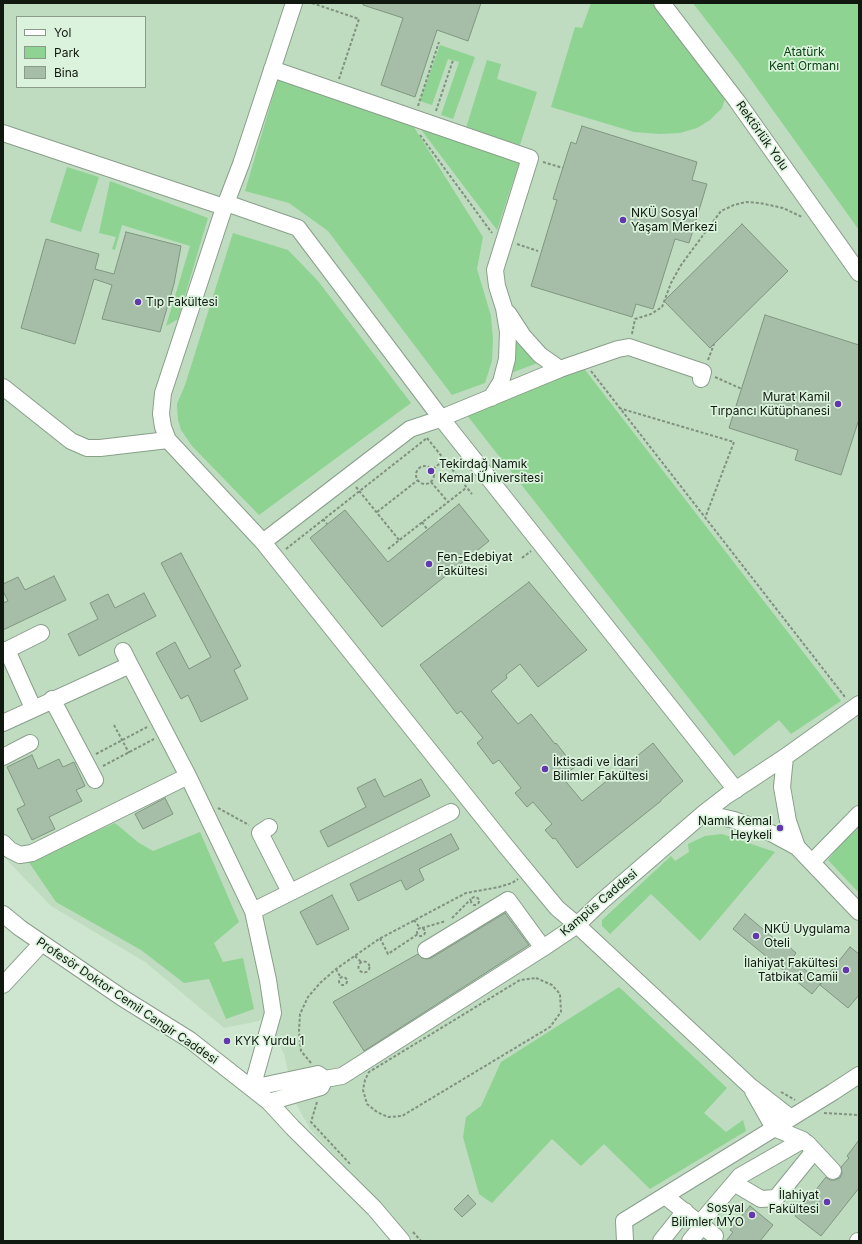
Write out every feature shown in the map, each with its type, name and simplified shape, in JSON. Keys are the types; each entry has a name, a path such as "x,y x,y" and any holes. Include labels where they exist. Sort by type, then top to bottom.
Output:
{"street":[{"path":"294,3 163,393 160,414 168,440 266,539 527,873 557,908 750,1086 791,1118"},
{"name":"Rektörlük Yolu","path":"662,3 738,101 859,273"},
{"path":"272,70 530,158 495,270 497,286 504,308 508,332 507,359 501,382 491,398"},
{"path":"3,132 298,228 441,418 736,790"},
{"path":"504,308 523,336 540,355 560,369"},
{"path":"266,539 410,429 441,418 560,369 618,349 629,347 702,376"},
{"path":"3,387 71,441 87,448 100,448 168,440"},
{"path":"33,708 5,650 41,633"},
{"path":"3,723 52,699 126,658 188,776 253,911 268,980 272,1013 252,1088 318,1074 325,1079 321,1087 269,1102"},
{"path":"52,699 90,771"},
{"name":"Kampüs Caddesi","path":"325,1079 342,1076 577,925 602,901 704,813 856,706"},
{"path":"3,757 30,743"},
{"path":"785,757 782,787 788,821 797,847"},
{"path":"3,843 10,850 20,855 32,853 188,776"},
{"path":"253,911 451,812"},
{"path":"704,813 734,820 771,833 797,847 859,912"},
{"path":"812,862 859,814"},
{"path":"265,830 290,892"},
{"path":"426,950 508,900 543,948"},
{"name":"Profesör Doktor Cemil Cangir Caddesi","path":"3,914 42,943 121,997 190,1040 252,1088 269,1102 374,1208 407,1235"},
{"path":"3,985 42,943"},
{"path":"625,1241 624,1221 859,1075"},
{"path":"750,1086 774,1128 803,1140 833,1171"},
{"path":"690,1241 701,1224 740,1176 803,1140"},
{"path":"734,1183 761,1199 776,1198 814,1151"},
{"path":"665,1196 715,1236"},
{"path":"661,1241 685,1211"}],"path":[{"path":"312,3 359,19 335,91"},
{"path":"414,118 439,42"},
{"path":"432,124 453,60"},
{"path":"420,134 503,243 538,251"},
{"path":"530,158 563,168"},
{"path":"629,347 635,319 651,314 662,307 671,283 681,265 721,211 734,205 746,202 760,203 783,208 816,224 824,223"},
{"path":"714,344 702,376 742,388"},
{"path":"583,361 705,518 856,706"},
{"path":"619,407 734,442 705,518"},
{"path":"266,539 282,552 427,438 472,494"},
{"path":"433,469 444,460"},
{"path":"426,466 433,469 434,477 431,482 424,484 418,480 416,473 420,467 426,466"},
{"path":"377,512 418,480"},
{"path":"431,482 448,502"},
{"path":"356,486 399,540"},
{"path":"388,549 466,488"},
{"path":"323,519 327,524"},
{"path":"422,522 427,529"},
{"path":"522,558 534,549"},
{"path":"90,771 122,740 153,724"},
{"path":"114,725 128,752"},
{"path":"90,771 157,737"},
{"path":"216,807 248,824 265,830"},
{"path":"325,1079 301,1051 299,1031 300,1014 308,997 320,983 380,938 466,893 499,887 512,882 527,873"},
{"path":"470,892 474,897 478,898 478,904 473,905 471,903 471,899"},
{"path":"380,938 388,954 418,934 417,931 421,928 449,920 474,897"},
{"path":"414,920 425,932 424,935 421,936 418,934"},
{"path":"355,956 361,962 365,961 369,964 369,968 366,971 363,972 360,970 359,966 361,962"},
{"path":"336,970 340,978 339,982 344,985 346,984 346,978 340,978"},
{"path":"536,978 552,985 560,994 561,1012 550,1027 402,1116 388,1117 377,1112 367,1104 363,1090 365,1080 370,1072 520,980 536,978"},
{"path":"779,1091 809,1107 825,1113 859,1115"},
{"path":"317,1101 311,1122 354,1168"},
{"path":"407,1235 421,1241"}],"shaded area":[{"name":"Tekirdağ Namık Kemal Üniversitesi","path":"3,3 859,3 859,1241 414,1241 310,1129 295,1102 284,1054 265,1016 259,1021 224,1028 145,962 51,906 3,856"}],"green space":[{"path":"591,3 656,3 726,96 722,108 710,120 697,128 680,133 660,134 634,132 551,107 575,27 582,28"},
{"name":"Atatürk Kent Ormanı","path":"693,3 859,3 859,230 739,63"},
{"path":"440,45 475,57 453,119 441,115 459,62 448,59 432,105 420,101"},
{"path":"487,60 501,64 497,79 537,92 520,145 466,128"},
{"path":"280,72 407,116 483,237 477,269 491,316 493,339 492,361 485,383 452,395 328,231 289,203 245,191"},
{"path":"416,123 521,157 497,230"},
{"path":"67,167 99,177 81,232 50,222"},
{"path":"110,181 208,218 178,319 166,326 190,246 122,225 115,250 112,249 116,237 99,233"},
{"path":"233,233 288,250 318,281 411,403 259,515 192,446 181,430 178,420 177,404 185,385"},
{"path":"515,331 543,361 511,373"},
{"path":"582,366 841,701 791,734 779,720 734,756 466,414"},
{"path":"859,821 859,893 828,860"},
{"path":"115,823 139,843 153,851 200,832 239,922 214,943 223,962 243,958 254,1009 226,1019 209,979 184,983 141,950 56,902 28,861"},
{"path":"722,834 775,852 700,941 651,894 610,934 602,926 602,920 671,856 675,861 689,852 688,844 705,836"},
{"path":"619,987 727,1088 704,1113 726,1132 743,1120 746,1131 650,1189 604,1144 581,1166 552,1139 492,1203 479,1194 463,1137 466,1117 481,1106 501,1062"}],"building":[{"path":"363,3 481,3 468,41 437,30 415,97 381,85 403,18 363,5"},
{"name":"NKÜ Sosyal Yaşam Merkezi","path":"582,126 697,162 692,180 707,184 689,243 675,239 653,309 636,304 632,317 531,286 557,200 553,199 571,142 576,144"},
{"path":"742,224 788,271 710,348 664,301"},
{"name":"Tıp Fakültesi","path":"126,232 181,246 174,284 160,332 102,319 112,285 94,279 75,344 21,328 46,239 99,254 95,269 114,274"},
{"name":"Murat Kamil Tırpancı Kütüphanesi","path":"765,315 859,345 859,419 841,475 795,460 798,450 729,428"},
{"name":"Fen-Edebiyat Fakültesi","path":"459,504 489,541 382,627 310,538 345,510 388,562"},
{"path":"181,553 241,666 234,670 248,699 201,722 188,695 181,699 156,653 175,642 189,669 211,657 161,563"},
{"path":"54,576 66,600 3,630 3,603 8,601 3,591 3,584 18,577 25,590"},
{"path":"529,582 587,650 538,687 520,664 506,675 507,678 491,691 518,724 531,714 555,744 556,743 575,767 562,777 582,801 653,743 683,781 661,801 577,868 555,838 553,839 545,830 552,824 533,802 527,807 515,793 521,788 499,760 493,764 477,743 483,738 461,711 457,714 420,665"},
{"path":"144,593 156,616 79,656 68,634 98,619 90,603 108,594 115,608"},
{"path":"32,755 38,769 59,759 63,767 74,762 85,786 76,790 82,801 49,817 55,829 32,840 17,809 25,805 7,767"},
{"path":"375,779 384,797 421,779 430,796 328,847 320,831 366,807 357,788"},
{"path":"165,798 173,814 143,829 135,814"},
{"path":"451,834 459,849 419,869 424,880 406,890 401,880 358,901 350,884"},
{"path":"332,895 349,929 317,945 300,912"},
{"path":"505,913 529,945 364,1051 333,1002 418,954 422,958 431,958"},
{"name":"NKÜ Uygulama Oteli","path":"745,914 783,946 785,943 796,953 792,959 821,983 812,994 733,929"},
{"name":"İlahiyat Fakültesi Tatbikat Camii","path":"850,947 859,954 859,995 848,1008 820,985"},
{"name":"İlahiyat Fakültesi","path":"859,1140 859,1188 821,1236 795,1216 826,1177 830,1180 840,1178 842,1173 841,1167 849,1158 847,1156"},
{"path":"468,1195 476,1204 462,1217 454,1209"},
{"name":"Sosyal Bilimler MYO","path":"750,1206 773,1225 760,1241 726,1241 733,1232 730,1230"}],"place":[{"name":"NKÜ Sosyal Yaşam Merkezi","path":"623,220"},
{"name":"Tıp Fakültesi","path":"138,302"},
{"name":"Murat Kamil Tırpancı Kütüphanesi","path":"838,404"},
{"name":"Tekirdağ Namık Kemal Üniversitesi","path":"431,471"},
{"name":"Fen-Edebiyat Fakültesi","path":"429,564"},
{"name":"İktisadi ve İdari Bilimler Fakültesi","path":"545,769"},
{"name":"Namık Kemal Heykeli","path":"780,828"},
{"name":"NKÜ Uygulama Oteli","path":"756,936"},
{"name":"İlahiyat Fakültesi Tatbikat Camii","path":"846,970"},
{"name":"KYK Yurdu 1","path":"227,1041"},
{"name":"İlahiyat Fakültesi","path":"827,1202"},
{"name":"Sosyal Bilimler MYO","path":"752,1215"}]}
